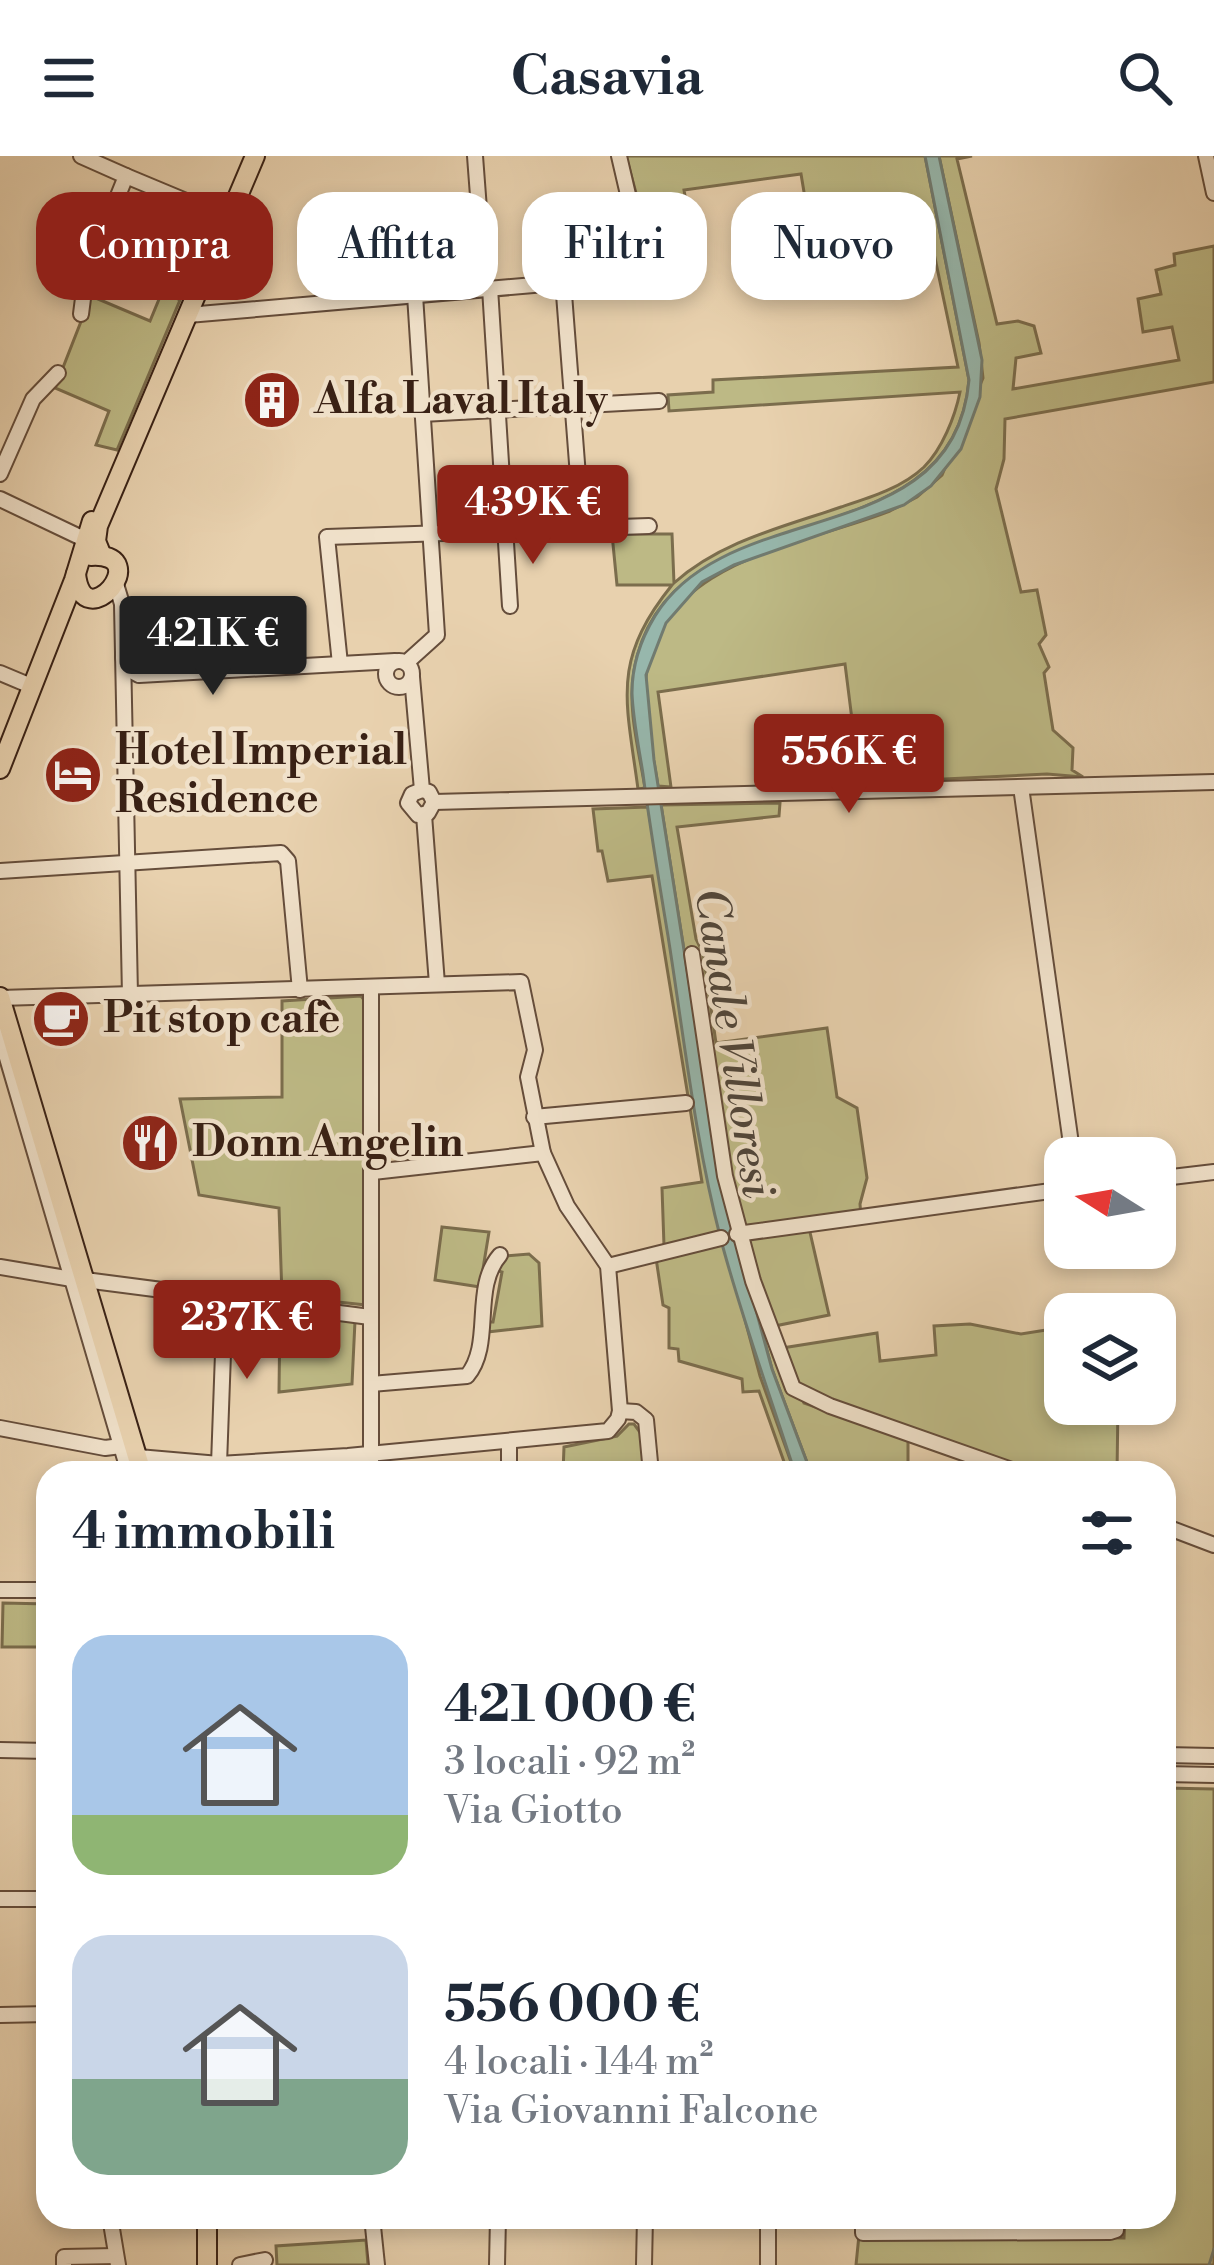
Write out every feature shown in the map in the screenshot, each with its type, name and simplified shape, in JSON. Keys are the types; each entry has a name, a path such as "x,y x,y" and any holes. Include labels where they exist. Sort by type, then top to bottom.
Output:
{"main road":[{"path":"240,192 255,156"},
{"path":"49,642 66,614 93,597 110,593 116,584 115,566 102,556 97,544 98,526 194,300"},
{"path":"0,769 77,569 84,539 134,444"},
{"path":"93,597 78,587 77,569 90,556 102,556"},
{"path":"0,998 132,1461"},
{"path":"207,2229 207,2265"}],"street":[{"path":"81,156 164,192"},
{"path":"476,156 479,192"},
{"path":"619,156 627,192"},
{"path":"1206,156 1214,194"},
{"path":"81,314 86,274 126,176"},
{"path":"188,315 367,300"},
{"path":"415,300 437,635 404,667 386,670 416,718"},
{"path":"489,300 510,606"},
{"path":"565,300 582,528"},
{"path":"0,474 33,399 58,373"},
{"path":"422,414 659,401"},
{"path":"0,499 84,539"},
{"path":"60,526 94,518"},
{"path":"344,664 327,537 649,526"},
{"path":"116,584 121,619 130,995"},
{"path":"93,597 112,603 121,619"},
{"path":"121,652 126,668 139,675 344,664 404,667"},
{"path":"344,664 371,667 391,682 407,684 404,667"},
{"path":"404,667 416,718 422,790"},
{"path":"0,673 31,686"},
{"path":"123,702 127,685 139,675"},
{"path":"437,984 429,809 432,795 422,790 412,794 408,803 413,813 429,809 676,794 1214,782"},
{"path":"1022,787 1070,1137"},
{"path":"0,871 284,855 300,990"},
{"path":"692,954 732,1235 788,1379 799,1393 972,1461"},
{"path":"0,998 521,982 535,1050 528,1077 543,1154 567,1206 608,1266 620,1411 614,1426 600,1433 265,1461"},
{"path":"371,988 371,1461"},
{"path":"0,1034 79,1280"},
{"path":"534,1118 686,1103"},
{"path":"373,1172 543,1154"},
{"path":"1176,1177 1214,1172"},
{"path":"608,1266 732,1235 1044,1192"},
{"path":"371,1384 466,1376 476,1363 488,1272 500,1255"},
{"path":"0,1268 370,1317"},
{"path":"219,1461 225,1298"},
{"path":"620,1411 636,1412 646,1420 650,1461"},
{"path":"0,1428 105,1448 130,1461"},
{"path":"509,1442 509,1461"},
{"path":"1176,1531 1214,1545"},
{"path":"0,1590 36,1590"},
{"path":"0,1750 36,1751"},
{"path":"1176,1755 1214,1756"},
{"path":"1176,1774 1214,1775"},
{"path":"0,1899 36,1899"},
{"path":"0,2015 36,2014"},
{"path":"64,2265 64,2257 117,2260 112,2229"},
{"path":"374,2229 376,2265"},
{"path":"496,2265 498,2229"},
{"path":"644,2265 645,2229"},
{"path":"767,2265 768,2229"},
{"path":"1051,2229 1116,2229"},
{"path":"240,2265 265,2260"}],"shaded area":[{"path":"626,156 925,156 932,192 804,192 801,174 684,192 636,192"},
{"path":"939,156 972,156 957,159 997,324 1018,321 1034,326 1041,353 1016,358 1013,389 1179,360 1172,327 1143,332 1138,299 1161,294 1156,270 1175,265 1174,254 1214,246 1214,382 1005,419 1004,459 996,489 1021,592 1037,590 1046,635 1039,644 1049,667 1044,673 1053,730 1073,748 1072,770 1083,777 1047,774 860,783 845,664 658,692 671,787 658,786 646,677 657,638 677,606 740,563 890,511 917,497 942,475 983,378"},
{"path":"936,212 969,380 951,440 915,480 865,507 750,546 698,572 657,611 632,684 645,788 638,789 627,705 631,659 639,636 672,585 617,585 612,534 672,534 674,583 732,546 906,481 937,451 960,392 669,411 668,395 713,392 713,380 958,367 936,263"},
{"path":"89,300 100,300 150,321 159,300 180,300 117,450 96,445 109,411 55,388"},
{"path":"780,803 779,816 677,827 716,1043 827,1028 837,1097 857,1108 867,1178 861,1217 809,1228 829,1315 775,1326 782,1348 877,1333 880,1361 936,1355 934,1326 970,1324 1021,1334 1044,1330 1044,1425 1118,1425 1117,1461 1005,1461 797,1387 804,1403 908,1439 908,1461 806,1461 772,1369 720,1178 661,805"},
{"path":"648,807 708,1181 760,1376 791,1461 784,1461 759,1391 743,1392 742,1379 679,1361 678,1349 669,1348 669,1308 663,1305 656,1258 664,1246 662,1188 702,1182 652,876 608,881 602,851 598,851 593,809"},
{"path":"361,996 365,1001 366,1305 282,1296 279,1208 199,1195 180,1099 282,1097 282,1001"},
{"path":"442,1227 489,1232 480,1287 435,1280"},
{"path":"529,1254 539,1263 542,1326 487,1332 502,1272 495,1270 506,1256"},
{"path":"280,1310 355,1321 352,1384 279,1392"},
{"path":"634,1424 642,1435 643,1461 563,1461 564,1447 617,1436"},
{"path":"3,1603 36,1604 36,1647 2,1647"},
{"path":"1176,1788 1214,1789 1214,2265 856,2265 859,2235 1124,2238 1124,2229 1176,2229"},
{"path":"366,2240 368,2265 277,2265 276,2246"}],"water":[{"path":"925,156 939,156 982,360 980,397 961,449 931,486 904,505 734,565 702,582 666,623 646,675 654,760 720,1178 772,1369 806,1461 791,1461 729,1269 704,1165 632,683 650,625 689,578 734,552 883,499 924,473 954,435 969,380 936,192 932,192"}],"waterway":[{"path":"1209,2265 1214,2249"}],"place":[{"name":"Alfa Laval Italy","path":"272,400"},
{"name":"Hotel Imperial Residence","path":"73,775"},
{"name":"Pit stop cafè","path":"61,1019"},
{"name":"Donn Angelin","path":"150,1143"}],"water label":[{"name":"Canale Villoresi","path":"733,1043"}]}
